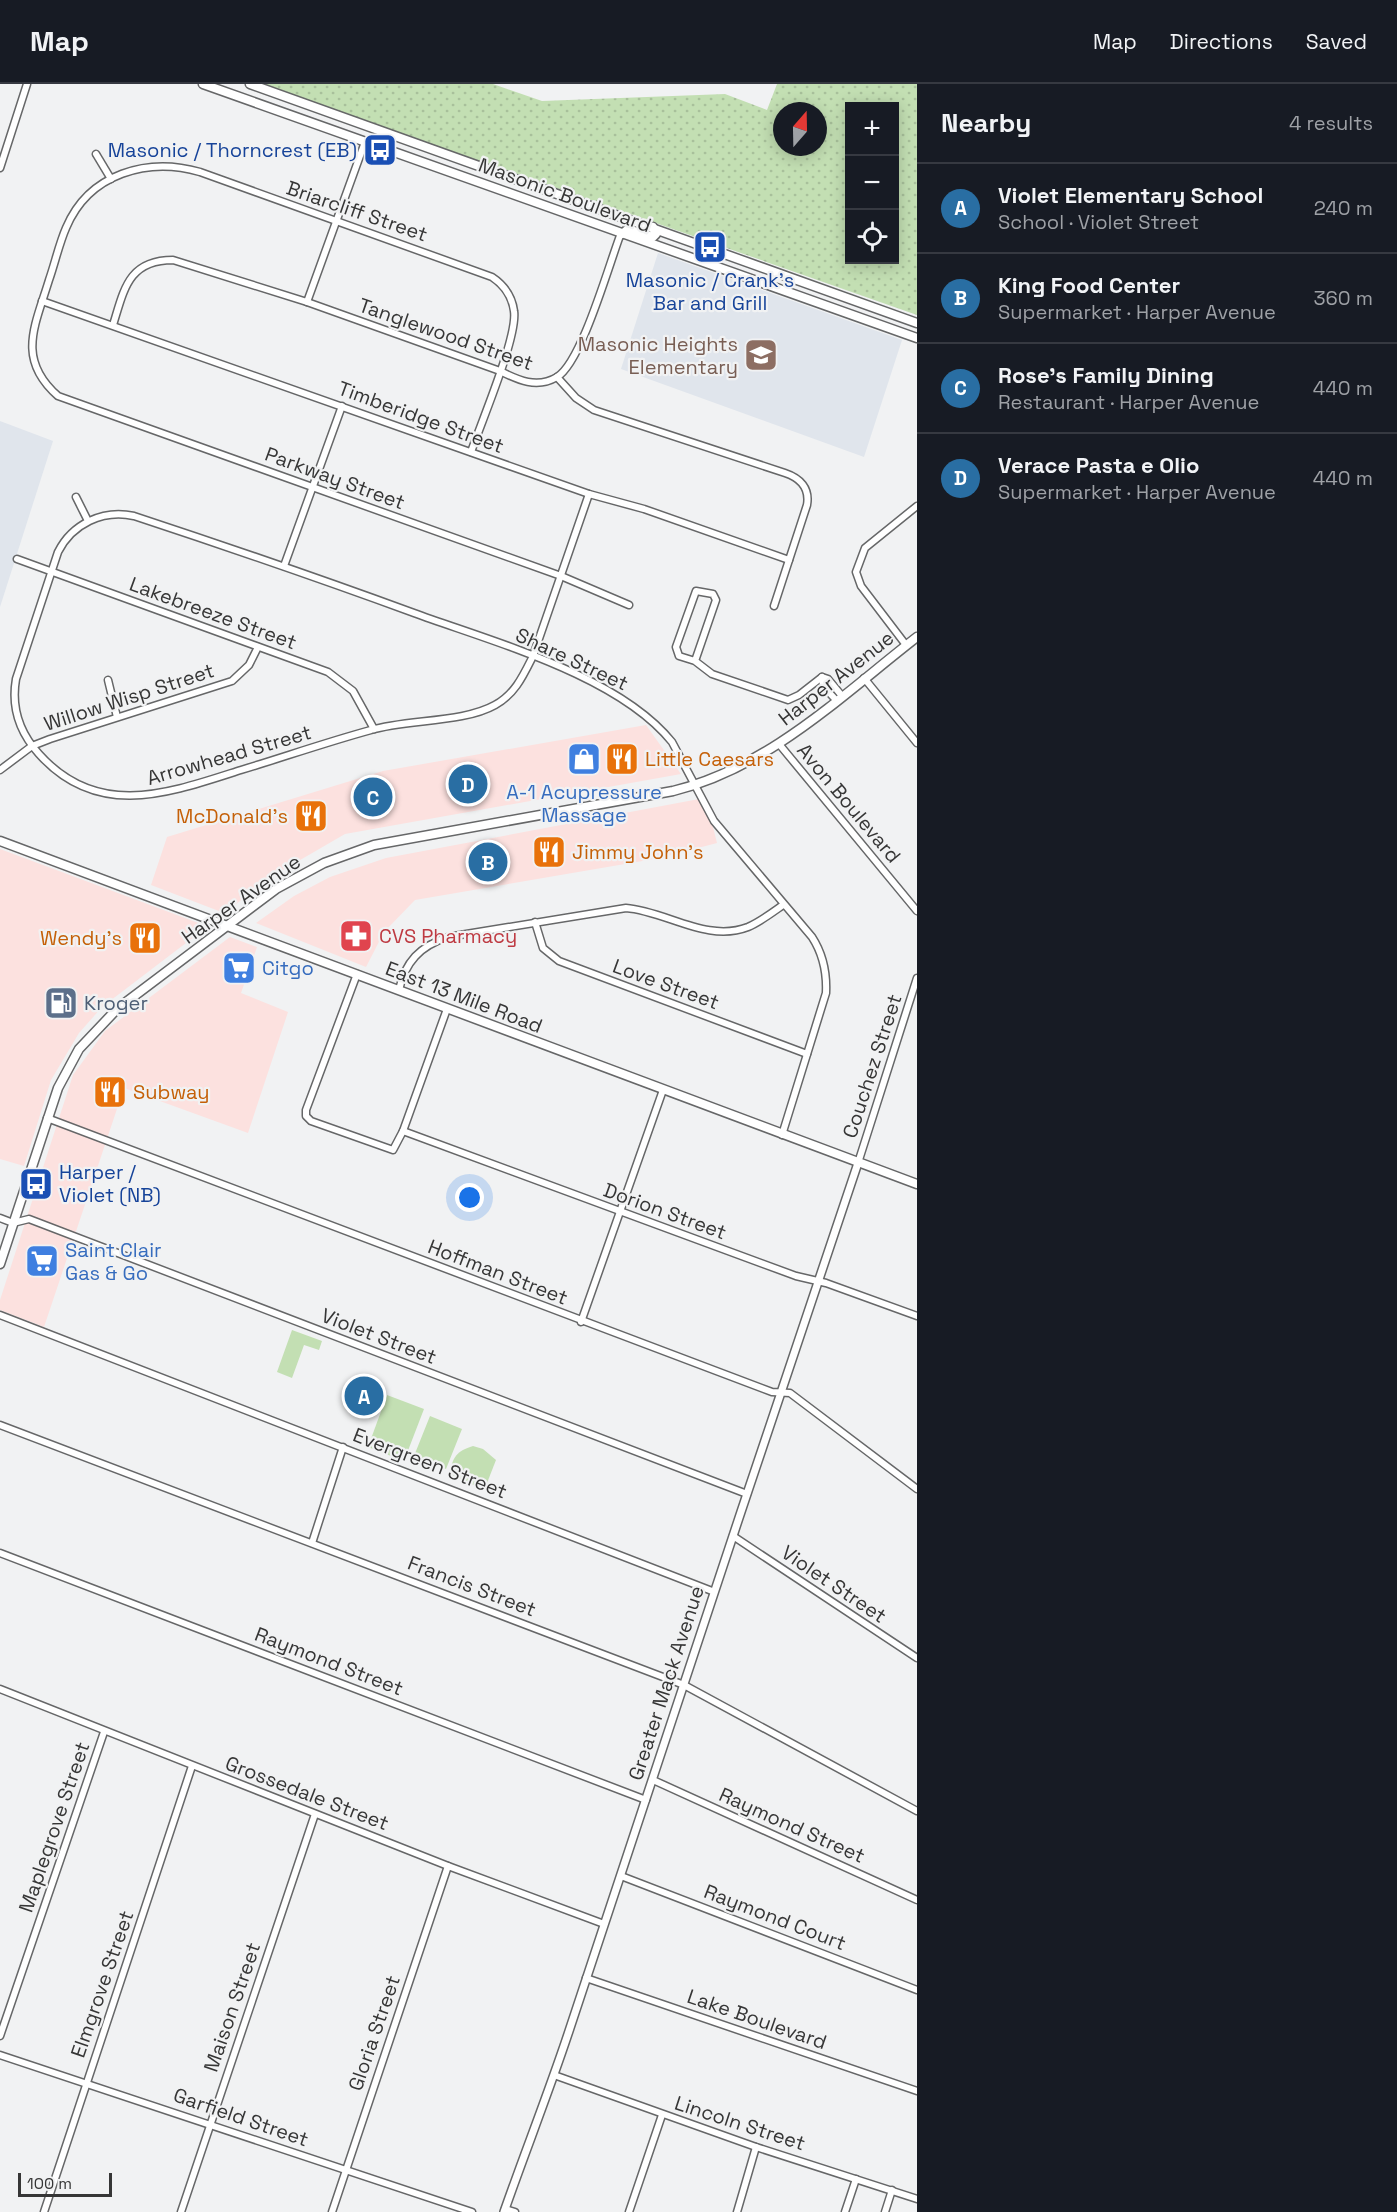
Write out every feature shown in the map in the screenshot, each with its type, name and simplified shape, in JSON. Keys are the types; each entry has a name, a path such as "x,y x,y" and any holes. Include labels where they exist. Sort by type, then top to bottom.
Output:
{"main road":[{"name":"Masonic Boulevard","path":"203,84 913,336"},
{"name":"Masonic Boulevard","path":"250,84 914,322"},
{"path":"261,105 263,94 275,93"},
{"path":"361,123 366,135 365,142"},
{"path":"513,193 512,189 515,184 552,192"},
{"path":"621,233 628,229 653,237 656,234 653,227"},
{"path":"681,255 706,259 735,268 740,268 746,261"},
{"path":"830,307 839,298 849,297"},
{"path":"868,304 875,315 875,323"},
{"path":"913,336 914,322"},
{"name":"Harper Avenue","path":"0,1264 47,1118 68,1067 89,1036 117,1009 285,884 324,863 355,851 399,839 694,786 731,772 778,744 917,637"},
{"name":"East 13 Mile Road","path":"0,842 917,1184"}],"street":[{"path":"0,168 27,84"},
{"path":"307,302 365,142"},
{"path":"96,154 111,179"},
{"name":"Briarcliff Street","path":"38,373 31,340 69,222 90,194 111,179 147,166 183,168 481,272 500,283 512,300 515,319 471,452"},
{"path":"557,377 576,355 621,233"},
{"name":"Tanglewood Street","path":"113,325 130,278 145,264 163,260 181,262 307,302 500,370 528,383 543,382 557,377 576,398 594,410 785,473 802,482 808,494 807,505 774,606"},
{"name":"Timberidge Street","path":"42,301 590,494 644,509 789,560"},
{"name":"Parkway Street","path":"38,373 51,390 65,400 561,576 629,605"},
{"path":"284,566 342,406"},
{"name":"Arrowhead Street","path":"51,571 14,690 17,719 32,746 63,775 80,784 114,795 141,797 181,789 374,729 473,712 495,705 515,689 533,656 590,494"},
{"path":"76,497 88,521"},
{"path":"906,645 861,586 856,572 865,548 917,506"},
{"name":"Share Street","path":"51,571 67,537 88,521 106,515 126,514 284,566 533,656 604,688 651,719 672,742 714,821 812,937 819,949 825,973 826,993 782,1135"},
{"name":"Lakebreeze Street","path":"17,559 338,678 361,703 374,729"},
{"path":"695,662 716,600 714,594 701,590 696,591 676,648 679,656 695,662 712,674 788,700 799,695 822,677 823,686 839,698"},
{"name":"Willow Wisp Street","path":"0,770 32,746 232,681 249,665 258,647"},
{"path":"864,678 917,743"},
{"path":"108,680 117,717"},
{"name":"Avon Boulevard","path":"778,744 917,912"},
{"path":"399,990 402,973 411,959 435,941 626,908 648,909 692,926 715,930 747,927 783,905"},
{"name":"Love Street","path":"535,922 543,948 559,961 807,1054"},
{"path":"357,974 306,1116 311,1121 393,1150 403,1131 447,1009"},
{"name":"Couchez Street","path":"858,1163 917,978"},
{"path":"581,1322 663,1090"},
{"name":"Hoffman Street","path":"47,1118 581,1322 772,1392 790,1394 917,1489"},
{"name":"Dorion Street","path":"403,1131 619,1212 917,1316"},
{"name":"Greater Mack Avenue","path":"505,2210 554,2075 653,1780 712,1591 782,1393 858,1163"},
{"name":"Violet Street","path":"0,1218 14,1223 29,1219 747,1494"},
{"name":"Evergreen Street","path":"0,1315 712,1591"},
{"name":"Francis Street","path":"0,1425 684,1685 917,1811"},
{"path":"312,1543 343,1447"},
{"name":"Violet Street","path":"733,1536 917,1659"},
{"name":"Raymond Street","path":"0,1553 646,1800"},
{"name":"Grossedale Street","path":"0,1689 448,1866 604,1924"},
{"name":"Maplegrove Street","path":"0,2036 104,1732"},
{"name":"Elmgrove Street","path":"44,2212 192,1766"},
{"name":"Raymond Street","path":"653,1780 917,1900"},
{"name":"Maison Street","path":"181,2212 315,1814"},
{"name":"Gloria Street","path":"332,2212 448,1866"},
{"name":"Raymond Court","path":"621,1876 917,1990"},
{"name":"Lake Boulevard","path":"586,1978 917,2091"},
{"name":"Garfield Street","path":"0,2055 472,2212"},
{"name":"Lincoln Street","path":"554,2075 662,2115 917,2199"},
{"path":"629,2212 662,2115"},
{"path":"737,2212 756,2147"},
{"path":"845,2212 856,2178"},
{"path":"885,2212 892,2190"},
{"path":"505,2210 515,2212"}],"shaded area":[{"name":"Masonic Heights Elementary","path":"658,253 902,340 864,457 621,369"},
{"path":"0,421 53,441 0,607"},
{"path":"646,725 681,774 345,834 276,874 224,913 151,885 167,837 383,771"},
{"path":"699,799 711,819 717,843 660,858 415,900 384,932 366,967 256,923 294,896 330,877 386,858"},
{"path":"0,849 201,924 203,930 102,1007 79,1033 51,1080 24,1166 0,1159"},
{"path":"230,937 257,947 241,993 288,1012 248,1133 124,1088 44,1327 0,1310 0,1300 73,1075 105,1031"}],"green space":[{"path":"261,84 493,84 542,101 725,94 767,110 777,84 917,84 917,315"},
{"path":"292,1330 322,1341 319,1350 304,1345 292,1378 277,1372"},
{"path":"387,1395 424,1409 404,1461 368,1447"},
{"path":"430,1416 462,1429 446,1469 414,1456"},
{"path":"473,1446 483,1449 496,1460 487,1483 478,1487 450,1474 456,1456"}],"place":[{"name":"Masonic / Thorncrest (EB)","path":"380,150"},
{"name":"Masonic / Crank's Bar and Grill","path":"710,247"},
{"name":"Masonic Heights Elementary","path":"761,355"},
{"name":"A-1 Acupressure Massage","path":"584,759"},
{"name":"Little Caesars","path":"622,759"},
{"name":"Verace Pasta e Olio","path":"468,784"},
{"name":"Rose's Family Dining","path":"373,797"},
{"name":"McDonald's","path":"311,816"},
{"name":"Jimmy John's","path":"549,852"},
{"name":"King Food Center","path":"488,862"},
{"name":"CVS Pharmacy","path":"356,936"},
{"name":"Wendy's","path":"145,938"},
{"name":"Citgo","path":"239,968"},
{"name":"Kroger","path":"61,1003"},
{"name":"Subway","path":"110,1092"},
{"name":"Harper / Violet (NB)","path":"36,1184"},
{"name":"Saint Clair Gas & Go","path":"42,1261"},
{"name":"Violet Elementary School","path":"364,1396"}]}
